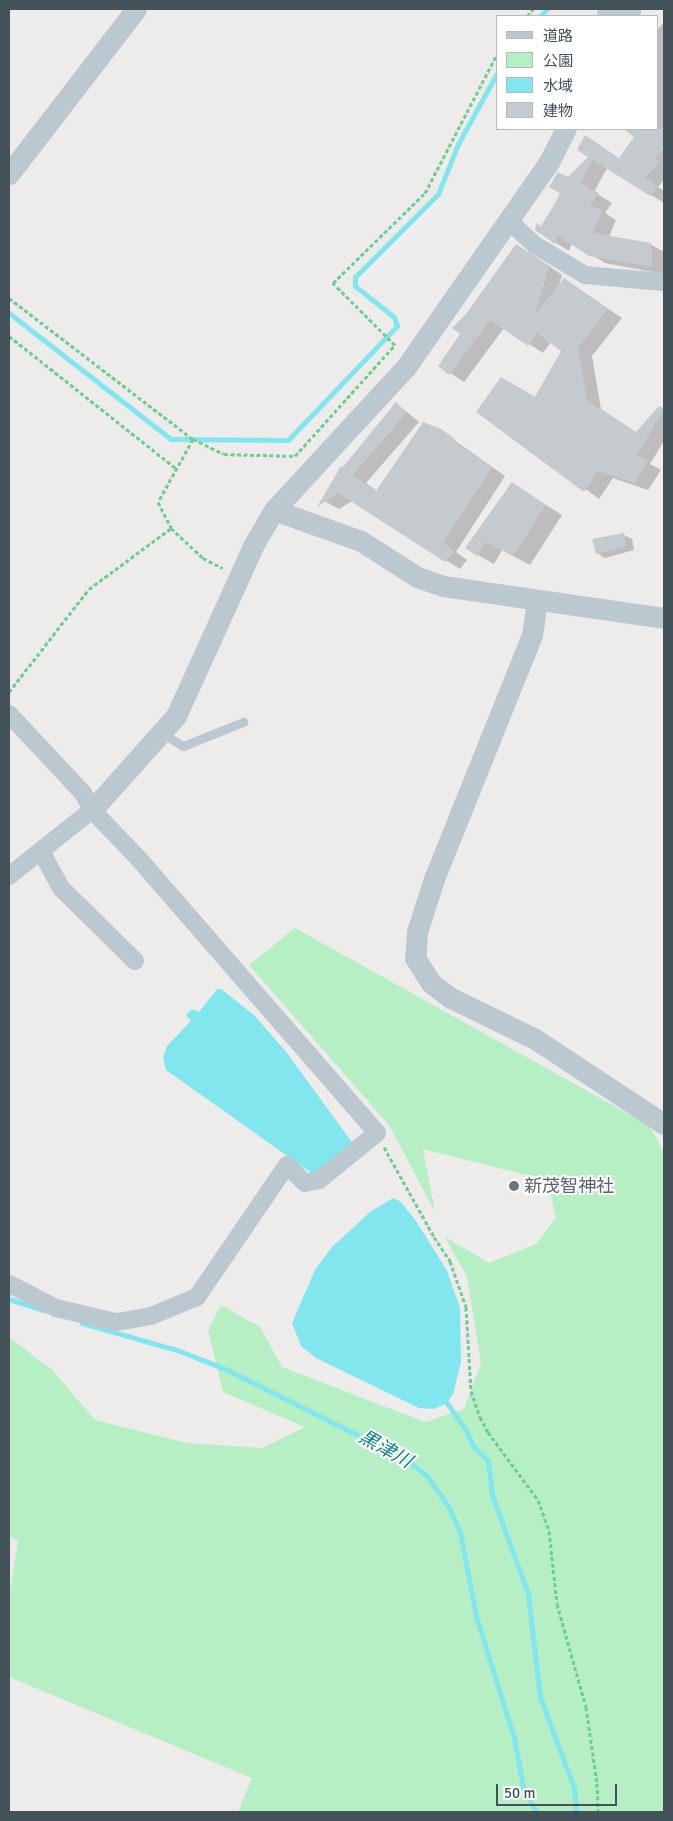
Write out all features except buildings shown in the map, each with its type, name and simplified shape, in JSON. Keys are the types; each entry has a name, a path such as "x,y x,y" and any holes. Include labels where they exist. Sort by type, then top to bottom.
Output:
{"street":[{"path":"9,174 136,9"},
{"path":"9,876 92,810 176,716 239,576 274,510 406,367 549,162 565,130"},
{"path":"508,220 535,245 585,275 664,282"},
{"path":"274,510 361,541 417,577 443,586 664,618"},
{"path":"537,600 532,635 434,879 417,932 415,958 430,983 451,998 535,1040 664,1124"},
{"path":"9,714 83,793 92,810 151,872 377,1133 319,1180 304,1183 287,1165 197,1297 160,1312 116,1322 56,1308 9,1284"},
{"path":"41,851 62,888 135,960"}],"lane":[{"path":"162,733 182,746 243,722"}],"path":[{"path":"9,298 194,439 224,454 295,456 395,344 333,283 425,193 496,56"},
{"path":"9,336 177,469"},
{"path":"194,439 158,502 171,528 203,558 239,576"},
{"path":"9,692 89,589 171,528"},
{"path":"377,1133 434,1237 450,1261 466,1307 471,1391 480,1417 488,1432 538,1500 549,1531 557,1604 586,1707 597,1782 598,1812"}],"green space":[{"path":"295,928 650,1126 664,1153 664,1812 238,1812 252,1778 9,1677 9,1597 18,1541 9,1536 9,1337 52,1370 95,1420 187,1443 262,1448 305,1427 223,1392 208,1330 221,1305 260,1327 282,1367 425,1422 464,1409 481,1363 467,1277 445,1237 489,1263 536,1244 556,1218 547,1180 423,1149 435,1212 389,1125 249,965"}],"water":[{"path":"217,989 221,989 255,1016 287,1053 354,1145 314,1175 166,1070 163,1058 167,1046 191,1021 186,1015 192,1009 199,1012"},
{"path":"393,1198 401,1202 416,1221 447,1271 460,1308 461,1362 453,1394 447,1403 434,1409 419,1408 316,1358 301,1346 292,1323 315,1270 332,1247 370,1212"}],"waterway":[{"path":"541,15 547,9"},
{"path":"9,313 171,439 288,440 397,326 394,317 355,286 355,277 438,194 458,144 496,75"},
{"name":"黒津川","path":"9,1299 43,1310"},
{"name":"黒津川","path":"82,1323 177,1350 228,1370 404,1458 427,1476 449,1508 460,1532 476,1616 514,1738 524,1792 537,1812"},
{"path":"447,1403 466,1430 473,1446 488,1461 492,1495 528,1594 540,1697 574,1788 576,1812"}],"place":[{"name":"新茂智神社","path":"514,1186"}]}
